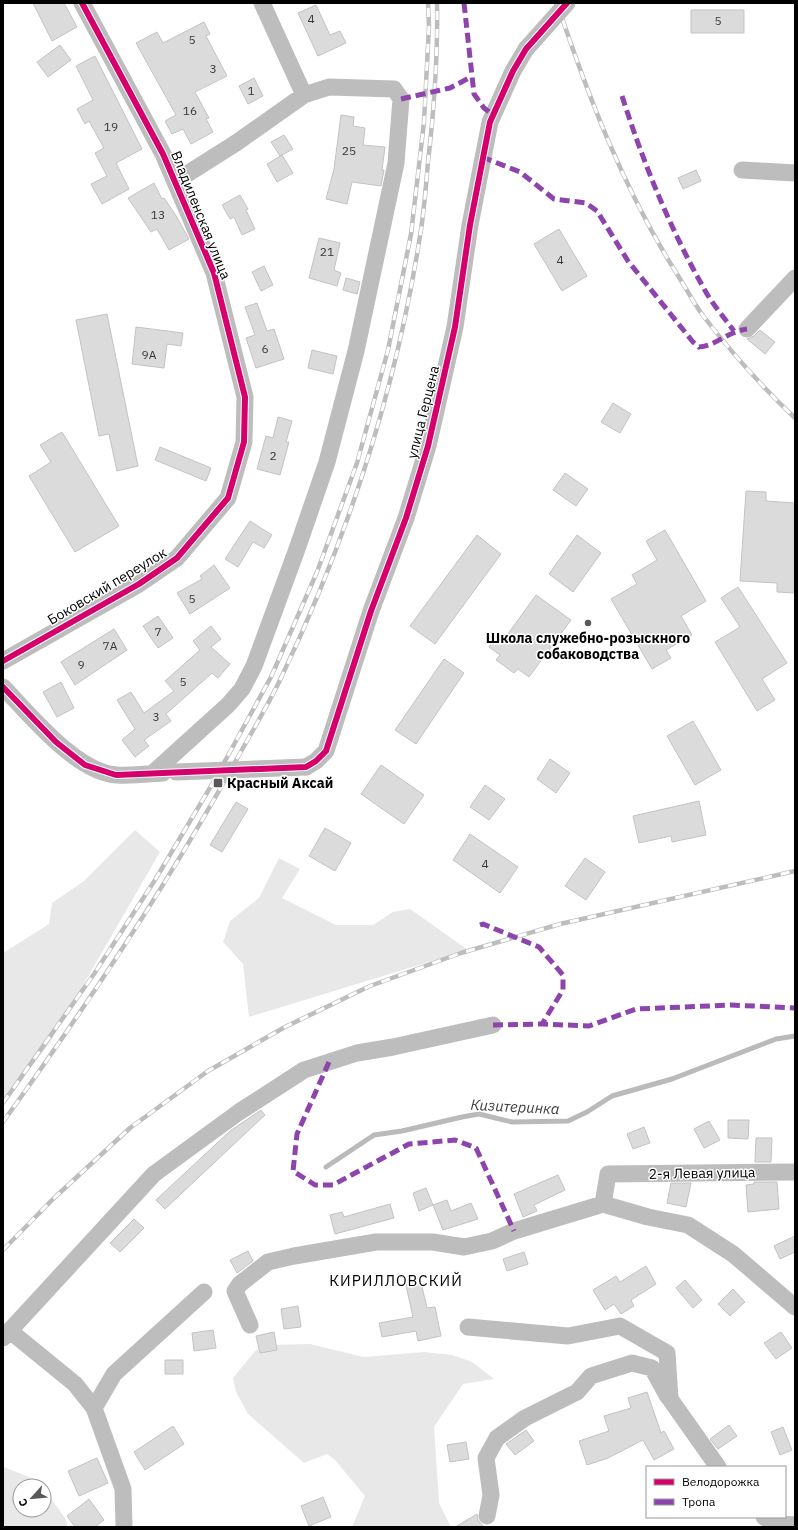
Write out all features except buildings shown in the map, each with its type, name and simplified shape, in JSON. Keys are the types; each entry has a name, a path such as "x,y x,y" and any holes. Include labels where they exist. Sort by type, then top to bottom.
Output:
{"street":[{"name":"Владиленская улица","path":"82,3 176,181 192,223 214,273 245,397 244,442 228,498"},
{"path":"262,3 304,95"},
{"name":"улица Герцена","path":"153,773 306,767 316,762 326,751 371,611 406,518 428,446 455,327 470,225 490,122 502,93 526,49 567,3"},
{"path":"3,687 56,742 85,765 116,776 153,773 228,704 242,689 254,666 327,462 354,358 396,163 401,99 394,89 329,87 304,95 236,143 176,181"},
{"path":"742,170 795,172"},
{"path":"747,329 795,278"},
{"name":"Боковский переулок","path":"3,662 139,584 177,558 228,498"},
{"path":"124,1527 123,1489 94,1408 75,1384 6,1334 154,1174 240,1112 304,1070 357,1053 393,1047 493,1025"},
{"name":"2-я Левая улица","path":"603,1204 608,1174 795,1172"},
{"path":"250,1325 235,1291 240,1284 268,1262 376,1242 433,1242 464,1247 492,1241 514,1231 603,1204 648,1217 688,1225 733,1254 795,1307"},
{"path":"94,1408 114,1374 204,1292"},
{"path":"468,1327 568,1336 620,1326 667,1353 670,1399"},
{"path":"487,1516 491,1495 486,1458 497,1438 525,1418 577,1392 591,1376 632,1363 652,1368 670,1399 717,1466"},
{"path":"766,1518 775,1524 795,1525"}],"shaded area":[{"path":"135,830 160,852 49,1044 3,1103 3,953 49,924 52,903 84,881"},
{"path":"279,858 300,869 282,898 336,925 373,925 393,912 410,909 468,950 249,1017 243,964 223,942 230,921 259,898"},
{"path":"310,1344 364,1357 424,1352 452,1355 472,1362 494,1379 463,1384 434,1427 439,1503 451,1527 352,1527 365,1496 335,1460 327,1454 304,1463 248,1414 236,1392 233,1378 255,1351 268,1345"},
{"path":"3,1464 4,1467 32,1478 12,1478 12,1518 52,1518 52,1500 65,1518 68,1527 3,1527"}],"waterway":[{"name":"Кизитеринка","path":"326,1167 374,1135 402,1131 462,1117 479,1114 512,1122 568,1121 587,1112 612,1096 672,1079 776,1039 795,1036"}],"railway":[{"path":"3,1103 94,974 155,880 214,781 271,677 317,572 357,463 388,350 411,234 424,122 429,26 428,3"},
{"path":"3,1122 97,988 185,850 275,689 327,573 366,463 383,407 410,294 423,218 432,123 436,63 437,3"},
{"path":"557,3 581,73 609,142 640,209 658,242 693,301 725,344 795,418"},
{"path":"3,1250 53,1199 130,1128 208,1071 285,1027 370,986 461,953 560,924 795,871"}],"marked path":[{"path":"464,3 474,94 484,108 493,115"},
{"path":"401,99 450,88 471,77"},
{"path":"622,96 649,172 670,222 707,294 734,331"},
{"path":"482,157 520,172 554,199 586,203 597,211 628,261 693,342 699,347 712,344 733,333 747,329"},
{"path":"480,925 483,924 539,947 563,975 563,990 542,1024"},
{"path":"493,1025 542,1024 589,1026 636,1009 731,1005 795,1008"},
{"path":"329,1062 297,1134 293,1171 315,1185 333,1185 409,1144 455,1140 476,1148 514,1231"}],"cycle path":[{"path":"3,661 139,584 177,558 228,498 244,442 245,397 214,273 163,154 82,3"},
{"path":"3,687 56,742 85,765 116,775 306,767 316,761 326,751 371,611 406,518 428,446 455,327 470,225 490,122 513,71 526,49 567,3"}],"place":[{"name":"Школа служебно-розыскного собаководства","path":"588,623"},
{"name":"Красный Аксай","path":"218,783"}],"district":[{"name":"КИРИЛЛОВСКИЙ","path":"396,1281"}]}
